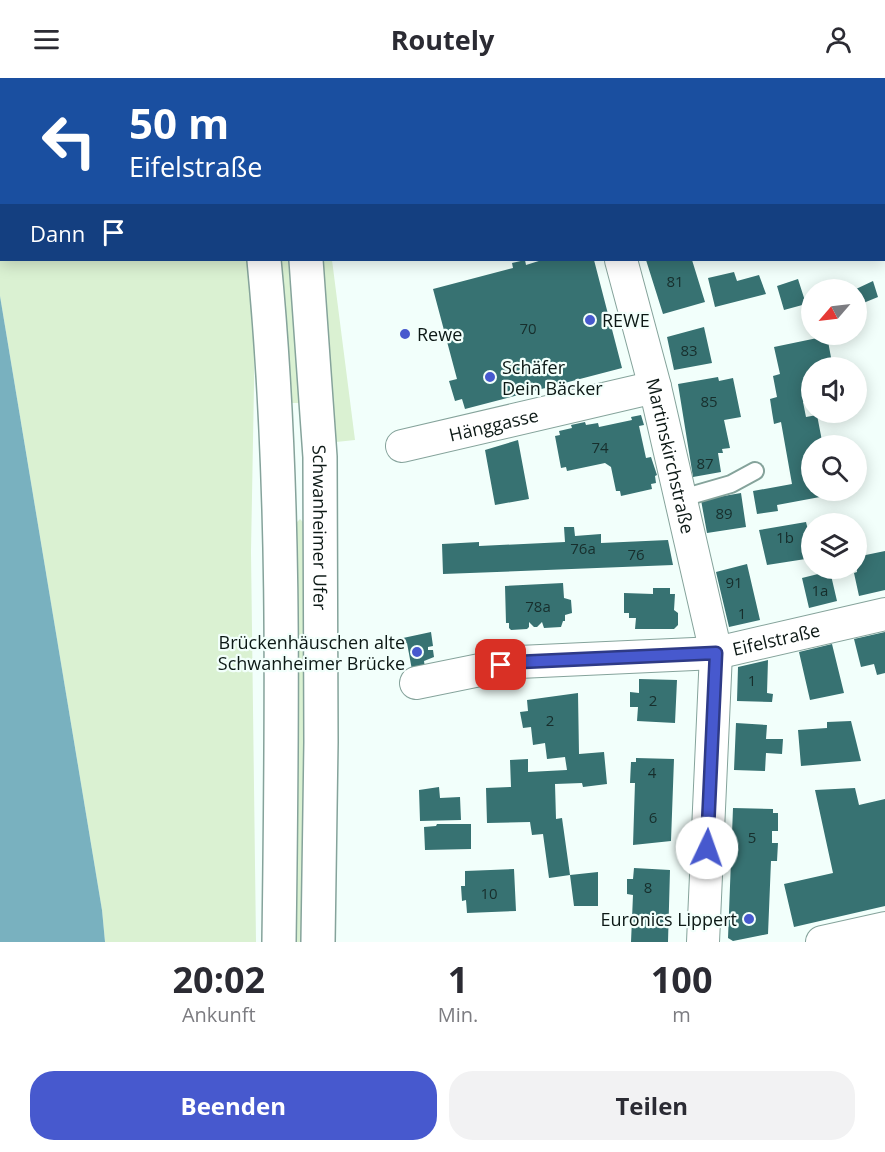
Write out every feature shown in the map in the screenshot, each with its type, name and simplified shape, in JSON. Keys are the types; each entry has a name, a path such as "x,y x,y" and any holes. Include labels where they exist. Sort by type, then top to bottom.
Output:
{"main road":[{"path":"264,261 277,456 280,582 282,738 279,942"},
{"name":"Schwanheimer Ufer","path":"306,261 320,457 321,742 318,942"}],"street":[{"name":"Martinskirchstraße","path":"621,261 655,387 716,653 703,942"},
{"name":"Hänggasse","path":"402,446 655,387"},
{"name":"Eifelstraße","path":"416,682 519,662 716,653 885,614"},
{"path":"822,942 885,928"}],"lane":[{"path":"679,499 730,484 755,471"}],"green space":[{"path":"0,261 254,261 256,273 251,552 256,942 105,942 102,910 0,296"},
{"path":"281,261 288,261 300,403 291,403"},
{"path":"322,261 332,261 355,440 336,442"},
{"path":"300,519 303,522 305,533 306,942 296,942 298,645 296,533 297,522"}],"water":[{"path":"0,296 102,910 105,942 0,942"}],"building":[{"path":"525,261 526,265 539,261 594,261 622,368 465,409 462,399 455,401 449,381 457,379 433,289 513,268 512,263"},
{"path":"646,261 692,261 705,302 663,314"},
{"path":"734,272 737,281 759,275 766,294 715,307 708,278"},
{"path":"798,279 801,288 801,305 784,310 777,286"},
{"path":"873,281 878,297 867,302 867,284"},
{"path":"704,327 712,363 674,370 667,337"},
{"path":"801,341 801,345 829,345 831,357 801,357 801,423 819,423 821,435 801,435 801,501 777,505 778,511 757,514 753,491 792,484 781,422 774,424 770,399 777,397 773,376 780,374 774,347"},
{"path":"718,377 719,381 733,378 741,417 724,420 730,448 722,449 723,453 718,453 721,472 693,477 678,384"},
{"path":"641,415 644,425 639,426 646,458 651,457 657,475 655,476 656,483 651,484 652,489 621,496 620,491 616,491 611,467 605,463 567,471 566,467 561,468 555,436 560,435 559,431 585,422 586,425 598,423 599,427 632,420 631,417"},
{"path":"518,440 529,499 495,505 485,450"},
{"path":"741,493 746,527 707,533 701,500"},
{"path":"801,523 801,560 767,565 759,530"},
{"path":"564,527 574,527 575,536 601,534 601,543 668,540 673,565 443,574 442,544 479,542 479,546 565,542"},
{"path":"885,551 885,590 859,596 855,579 867,579 867,555"},
{"path":"747,564 760,620 729,627 716,572"},
{"path":"802,579 832,579 837,601 809,608"},
{"path":"563,583 564,598 571,600 572,613 565,615 565,621 561,627 544,628 542,622 534,627 529,622 527,629 511,630 509,628 509,623 506,623 505,586"},
{"path":"653,588 670,588 670,594 675,594 674,610 678,613 678,625 674,629 635,629 636,618 629,618 629,613 624,613 624,593 653,594"},
{"path":"431,632 433,646 428,647 428,650 433,650 434,657 424,661 425,668 412,670 407,643 403,644 403,638"},
{"path":"885,632 885,673 877,675 874,664 861,667 854,639"},
{"path":"832,644 844,693 810,700 799,652"},
{"path":"768,660 767,693 773,694 772,702 737,701 738,667"},
{"path":"639,679 677,680 675,723 637,721 638,707 630,707 630,692 639,693"},
{"path":"578,693 579,754 604,752 607,784 583,787 582,783 555,784 556,819 562,818 570,875 549,878 543,834 532,835 530,822 487,823 486,788 511,787 510,760 528,759 528,772 567,770 565,757 547,759 545,743 533,745 531,727 523,728 520,712 528,711 527,700"},
{"path":"851,721 861,761 801,766 798,730 827,728 827,722"},
{"path":"736,723 767,725 766,739 783,739 782,754 766,753 765,771 734,770"},
{"path":"636,758 674,759 671,841 633,845 635,783 630,783 631,762 636,762"},
{"path":"439,787 440,798 460,797 461,820 420,821 419,790"},
{"path":"855,788 859,805 885,799 885,906 794,927 784,884 833,873 815,790"},
{"path":"733,808 773,809 773,813 778,813 778,831 772,831 772,843 778,843 777,861 771,861 768,934 733,941 728,938"},
{"path":"437,824 471,824 471,849 425,850 424,827"},
{"path":"634,868 670,870 668,942 631,942 633,895 627,894 627,879 633,879"},
{"path":"514,869 516,911 467,913 466,900 462,901 461,886 465,886 465,871"},
{"path":"598,872 598,906 574,906 570,875"}],"place":[{"name":"REWE","path":"590,320"},
{"name":"Rewe","path":"405,334"},
{"name":"Schäfer Dein Bäcker","path":"490,377"},
{"name":"Brückenhäuschen alte Schwanheimer Brücke","path":"417,652"},
{"name":"Euronics Lippert","path":"749,919"}],"route":[{"path":"501,665 519,662 716,653 707,848"}]}
